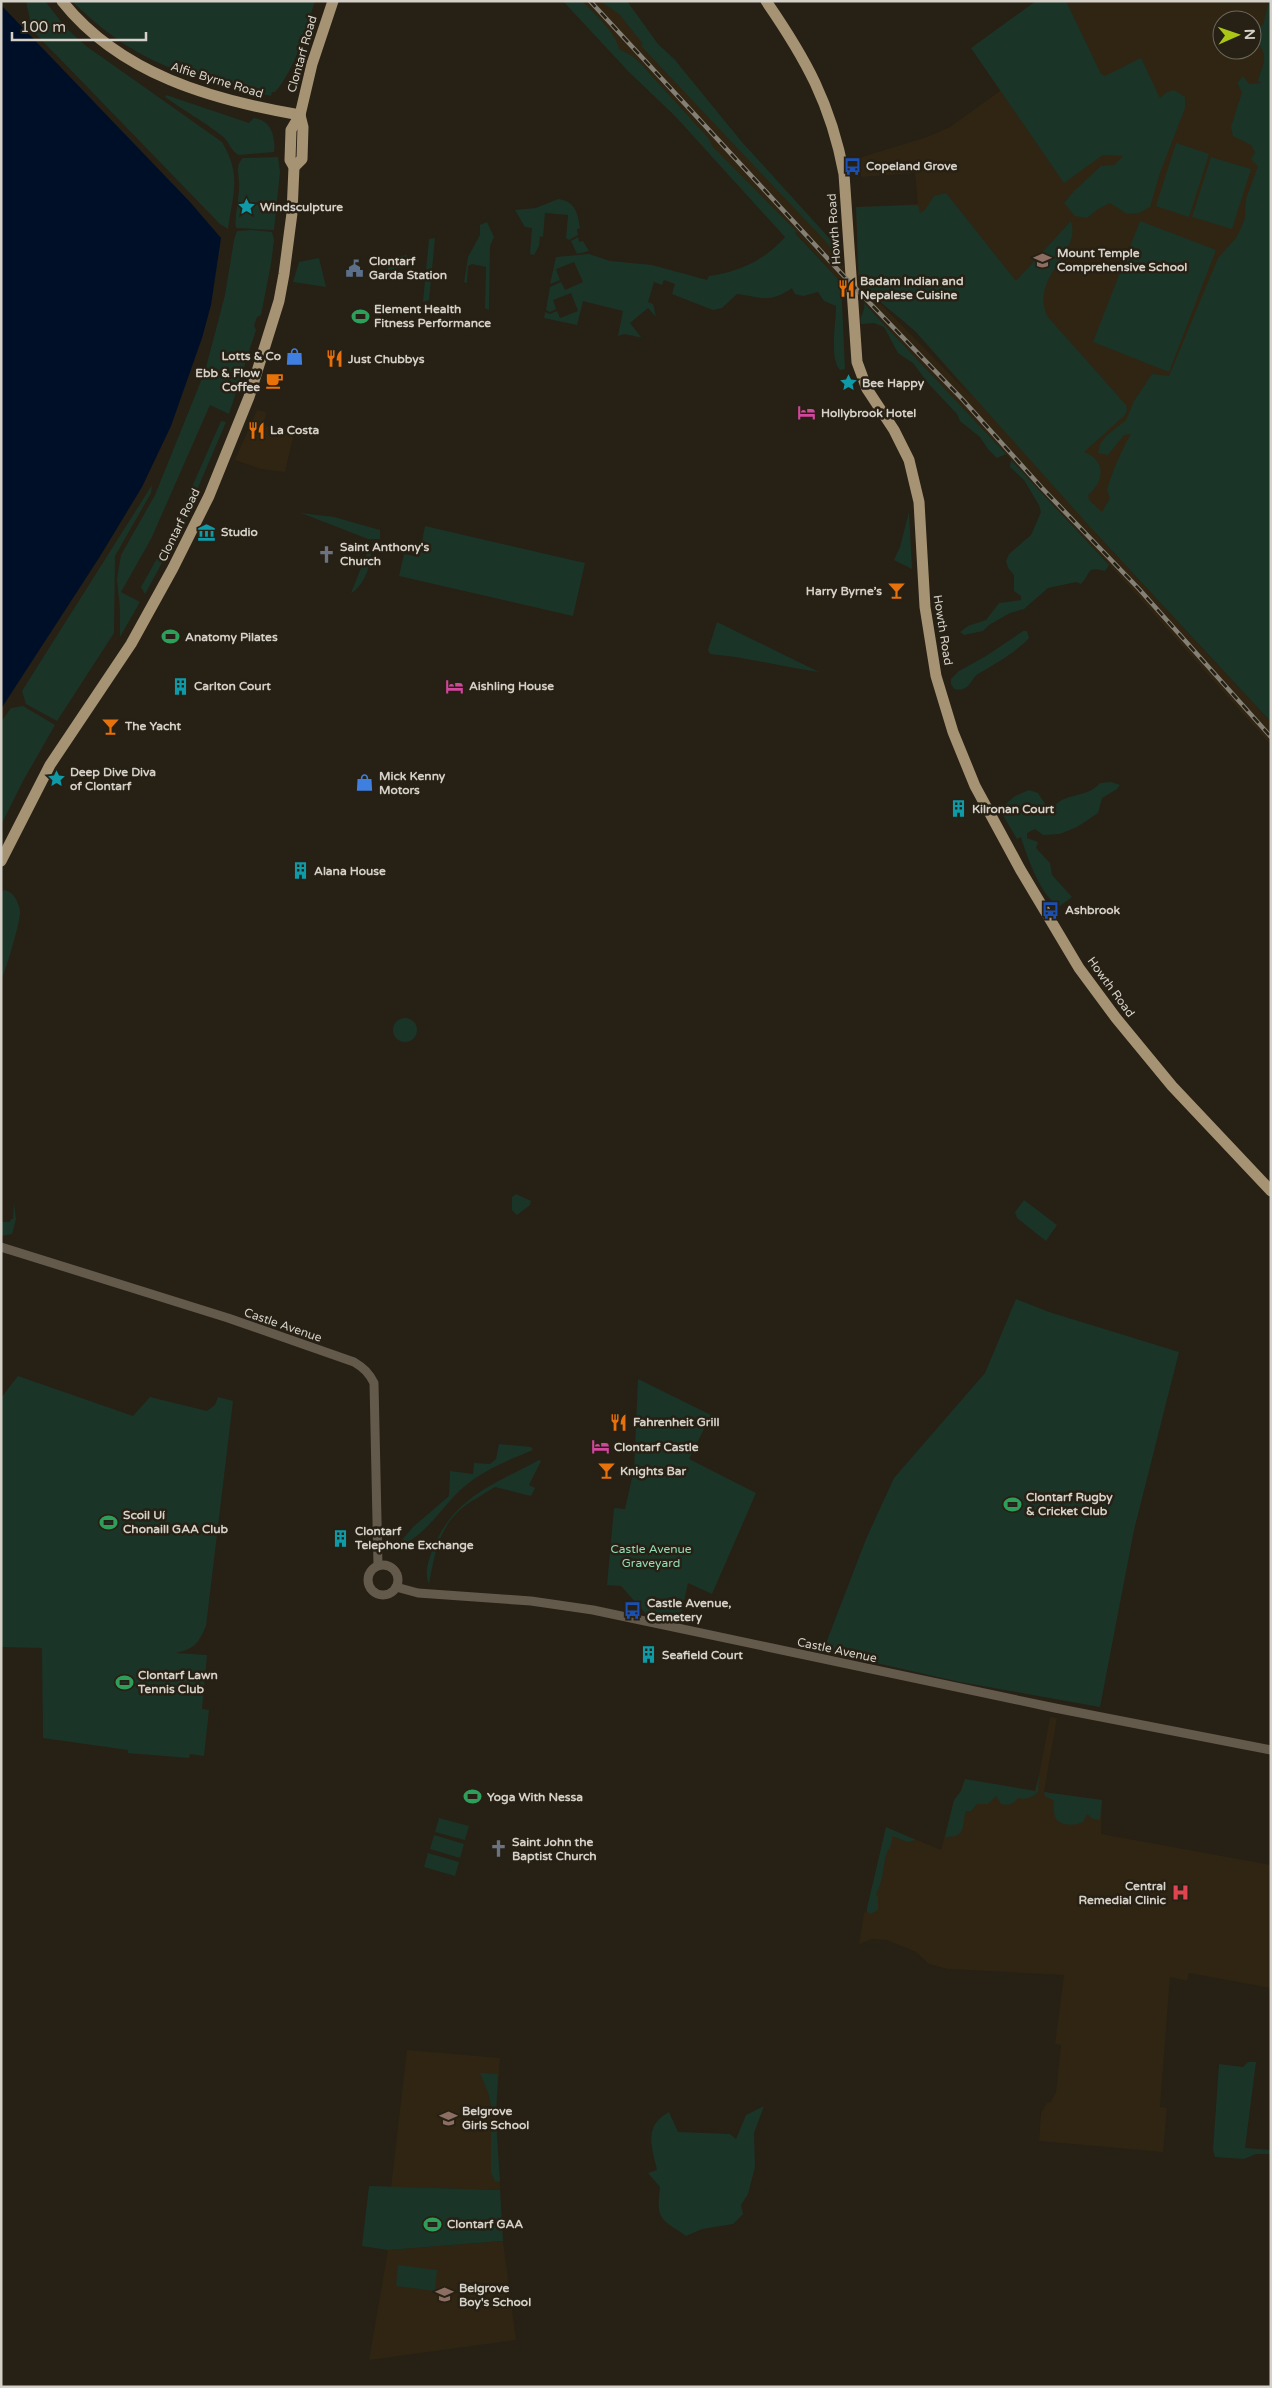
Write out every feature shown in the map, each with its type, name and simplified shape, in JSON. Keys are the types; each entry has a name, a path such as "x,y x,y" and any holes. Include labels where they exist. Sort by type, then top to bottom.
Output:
{"main road":[{"name":"Alfie Byrne Road","path":"62,1 87,28 107,44 160,77 230,101 300,115"},
{"name":"Clontarf Road","path":"1,861 50,765 131,644 173,568 210,494 249,397 279,300 292,213 294,168 290,160 291,130 300,115 312,64 332,1"},
{"name":"Howth Road","path":"766,1 809,67 829,114 838,145 844,174 857,362 866,389 904,449 912,473 919,502 926,618 934,664 965,763 1020,869 1079,968 1116,1018 1172,1086 1271,1191"}],"street":[{"name":"Castle Avenue","path":"1,1247 228,1318 363,1367 369,1373 374,1383 378,1566 368,1576 371,1589 376,1593 383,1595 391,1592 396,1587 418,1593 531,1602 593,1610 1027,1702 1271,1750"},
{"path":"378,1566 387,1566 393,1569 398,1578 396,1587"}],"shaded area":[{"name":"Mount Temple Comprehensive School","path":"563,1 627,1 658,44 675,60 741,141 830,239 841,254 839,257 843,265 858,281 856,207 918,204 915,173 861,177 859,158 927,137 950,127 1000,91 971,48 1036,1 1271,1 1271,154 1245,238 1142,445 1092,529 1271,722 1271,745 1127,584 842,279 841,282 795,232 785,237 676,117 628,71","holes":["877,300 891,309 916,332 972,397"]},
{"path":"257,410 266,412 264,425 270,428 295,429 285,472 261,469 235,460"},
{"path":"1050,1717 1057,1718 1044,1792 1102,1800 1101,1834 1271,1865 1271,1988 1189,1973 1187,1981 1170,1977 1160,2107 1167,2108 1163,2152 1039,2141 1041,2113 1047,2103 1051,2102 1056,2092 1061,2045 1055,2044 1064,1975 948,1969 929,1964 916,1952 887,1940 872,1939 859,1944 864,1913 867,1911 886,1827 941,1850 954,1800 960,1792 965,1779 1036,1791"},
{"name":"Belgrove Girls School","path":"407,2050 500,2058 496,2113 500,2190 391,2187"},
{"name":"Belgrove Boy's School","path":"503,2241 516,2340 369,2360 388,2250"}],"green space":[{"path":"26,1 45,1 66,28 86,46 222,142 232,165 234,175 234,195 228,229 220,224 32,30"},
{"path":"72,1 315,1 294,61 282,83 275,92 272,92 271,96 213,82 164,65 118,40"},
{"path":"563,1 582,1 598,17 609,29 619,49 632,56 641,64 708,138 713,147 797,232 795,233 841,282 845,369 840,370 835,357 836,306 824,301 818,292 803,296 795,294 792,288 771,298 737,294 722,308 713,310 672,294 675,284 664,280 662,285 654,282 648,302 653,304 656,317 648,308 630,323 641,337 624,334 618,336 623,311 583,301 577,325 544,318 545,312 550,314 557,311 560,318 578,311 571,293 553,300 556,309 550,312 546,310 550,287 561,282 565,290 583,282 574,262 556,269 560,280 550,284 556,257 589,254 610,261 652,265 707,280 709,276 751,264 769,252 785,237 676,117 628,71"},
{"path":"600,1 627,1 658,44 675,60 741,141 830,239 841,254 835,256 828,244 641,46 643,44 619,14"},
{"path":"1036,1 1066,1 1101,74 1105,76 1141,58 1160,98 1167,92 1174,90 1185,97 1185,108 1160,173 1150,207 1139,213 1127,214 1110,203 1098,209 1087,218 1075,216 1064,203 1101,166 1114,165 1123,156 1103,155 1064,183 971,48"},
{"path":"1269,1 1271,1 1271,722 1092,529 916,332 859,282 856,207 918,205 920,213 925,210 934,196 946,193 1016,281 1071,221 1072,233 1070,244 1045,288 1044,302 1047,316 1126,405 1127,410 1125,415 1084,452 1096,460 1101,471 1098,484 1088,495 1089,500 1102,512 1110,498 1107,490 1111,476 1131,434 1124,435 1108,455 1098,453 1100,444 1106,436 1126,420 1134,401 1152,374 1169,376 1218,258 1236,238 1245,218 1246,199 1258,166 1251,159 1255,152 1251,145 1233,136 1231,127 1242,92 1237,83 1243,76 1249,84 1261,83 1258,81 1264,60 1262,49 1263,25"},
{"path":"166,95 249,123 254,118 260,119 271,130 274,152 239,155 224,137 165,97"},
{"path":"1176,143 1209,154 1189,217 1156,206"},
{"path":"278,157 280,172 274,230 236,228 239,188 238,168 240,161 243,158"},
{"path":"1211,157 1251,169 1232,229 1192,217"},
{"path":"558,199 568,202 575,209 580,228 577,229 578,235 569,240 566,238 568,215 545,213 543,237 540,236 539,246 534,255 530,254 532,228 525,227 515,210 536,208"},
{"path":"1140,221 1216,250 1169,372 1093,342"},
{"path":"487,222 494,237 490,246 489,310 485,308 486,267 472,264 468,266 467,283 464,282 468,257 480,235 480,225"},
{"path":"237,231 272,232 274,240 271,264 261,315 257,317 254,326 256,330 229,414 210,405 151,539 121,592 140,602 120,637 117,579 121,555 155,495 205,371 225,295"},
{"path":"578,237 579,242 583,241 589,251 577,254 571,241"},
{"path":"435,238 429,300 423,302 429,239"},
{"path":"407,255 409,266 388,270 387,258"},
{"path":"319,258 326,287 293,282 299,262"},
{"path":"864,303 1006,454 997,458 980,437 960,421 957,414 928,383 913,363 898,353 884,327 874,323 861,324"},
{"path":"221,421 226,422 180,530 145,594 141,587 173,530"},
{"path":"1011,460 1109,565 1105,571 1094,569 1090,571 1081,584 1076,582 1048,588 1024,609 1010,613 989,625 983,631 964,635 960,632 968,626 986,620 999,603 1021,600 1021,596 1014,591 1014,575 1008,568 1006,561 1009,554 1031,535 1041,512 1039,505 1024,480 1010,467"},
{"path":"152,485 151,493 115,556 114,633 57,721 26,704 22,691"},
{"path":"909,512 912,569 894,560 900,547"},
{"path":"301,513 334,517 380,530 380,539 368,539"},
{"path":"425,526 585,563 573,616 399,576 404,554 419,557"},
{"path":"369,548 371,559 367,573 359,586 351,593"},
{"path":"717,622 819,672 710,654 708,650"},
{"path":"1023,631 1027,631 1029,638 1017,649 978,674 965,688 954,689 951,679 959,671 986,656"},
{"path":"23,706 55,725 23,781 1,825 1,722 11,708"},
{"path":"1111,782 1120,785 1102,798 1098,813 1077,827 1060,834 1043,835 1035,829 1027,833 1027,838 1038,842 1036,848 1050,863 1052,875 1072,897 1060,906 1053,902 1041,886 1021,837 1017,839 1001,812 1001,808 1015,796 1029,790 1038,793 1051,813 1060,801 1094,789 1100,783"},
{"path":"5,890 15,898 20,912 15,936 1,981 1,891"},
{"path":"405,1018 410,1019 416,1025 416,1035 410,1041 405,1042 400,1041 394,1035 393,1030 394,1025 400,1019"},
{"path":"516,1194 531,1201 530,1205 517,1215 512,1210 512,1197"},
{"path":"1024,1200 1057,1225 1046,1241 1017,1218 1015,1212"},
{"path":"14,1202 16,1219 12,1234 1,1236 1,1222 10,1222 13,1219"},
{"name":"Clontarf Rugby & Cricket Club","path":"1016,1299 1049,1312 1179,1352 1134,1530 1100,1707 960,1682 823,1651 866,1539 894,1478 985,1373"},
{"name":"Scoil Uí Chonaill GAA Club","path":"18,1376 133,1416 150,1397 207,1411 215,1405 218,1397 233,1401 206,1626 201,1637 192,1647 176,1653 207,1655 202,1709 209,1710 204,1756 190,1754 189,1758 128,1753 128,1750 43,1738 42,1648 1,1647 1,1398"},
{"name":"Castle Avenue Graveyard","path":"638,1379 711,1415 689,1459 756,1493 712,1594 688,1583 680,1619 646,1614 621,1586 607,1585 614,1508 625,1509 634,1469"},
{"path":"499,1444 531,1447 533,1450 498,1465 473,1480 457,1494 425,1529 407,1543 396,1547 413,1527 449,1496 450,1471 473,1474 474,1463 490,1464 496,1459"},
{"path":"539,1460 541,1461 529,1485 535,1488 531,1496 495,1487 457,1513 449,1523 438,1544 429,1584 427,1568 429,1559 440,1533 451,1518 476,1495"},
{"path":"1039,1775 1038,1792 1033,1796 1026,1799 1018,1798 1009,1805 1001,1804 996,1796 988,1804 977,1804 971,1811 966,1811 960,1833 945,1837 954,1800 961,1791 965,1779 1035,1791"},
{"path":"1044,1792 1102,1800 1100,1820 1093,1819 1087,1814 1084,1821 1078,1824 1070,1825 1059,1822 1055,1816 1053,1800 1045,1796"},
{"path":"439,1818 469,1826 465,1840 435,1832"},
{"path":"886,1827 916,1840 907,1842 892,1836 876,1895 878,1897 878,1910 870,1914 867,1912 867,1908"},
{"path":"434,1835 464,1844 460,1858 430,1849"},
{"path":"428,1853 459,1862 455,1876 424,1867"},
{"path":"1248,2062 1256,2062 1245,2148 1271,2150 1271,2154 1256,2154 1244,2159 1215,2157 1213,2150 1219,2064 1243,2067"},
{"path":"480,2073 498,2074 496,2113 492,2111 489,2095"},
{"path":"764,2106 754,2133 755,2167 748,2194 741,2205 743,2214 733,2224 702,2229 686,2236 665,2221 659,2206 660,2187 648,2173 657,2170 651,2137 655,2124 669,2112 678,2132 730,2134 736,2139 746,2115"},
{"path":"496,2122 500,2182 495,2181 491,2173 491,2129"},
{"name":"Clontarf GAA","path":"369,2186 500,2190 503,2241 388,2250 362,2246"},
{"path":"398,2265 437,2270 435,2291 396,2286"}],"water":[{"path":"1,5 190,202 221,238 211,305 202,338 171,426 142,487 99,558 1,709"}],"railway":[{"path":"590,1 841,273 963,400 1042,488 1139,589 1271,737"}],"place":[{"name":"Copeland Grove","path":"852,166"},
{"name":"Windsculpture","path":"246,207"},
{"name":"Mount Temple Comprehensive School","path":"1043,260"},
{"name":"Clontarf Garda Station","path":"355,268"},
{"name":"Badam Indian and Nepalese Cuisine","path":"846,288"},
{"name":"Element Health Fitness Performance","path":"360,316"},
{"name":"Lotts & Co","path":"295,356"},
{"name":"Just Chubbys","path":"334,359"},
{"name":"Ebb & Flow Coffee","path":"274,380"},
{"name":"Bee Happy","path":"848,383"},
{"name":"Hollybrook Hotel","path":"807,413"},
{"name":"La Costa","path":"256,430"},
{"name":"Studio","path":"207,532"},
{"name":"Saint Anthony's Church","path":"326,554"},
{"name":"Harry Byrne’s","path":"896,591"},
{"name":"Anatomy Pilates","path":"171,637"},
{"name":"Carlton Court","path":"180,686"},
{"name":"Aishling House","path":"455,686"},
{"name":"The Yacht","path":"111,726"},
{"name":"Deep Dive Diva of Clontarf","path":"56,779"},
{"name":"Mick Kenny Motors","path":"365,783"},
{"name":"Kilronan Court","path":"958,809"},
{"name":"Alana House","path":"300,871"},
{"name":"Ashbrook","path":"1051,910"},
{"name":"Fahrenheit Grill","path":"619,1422"},
{"name":"Clontarf Castle","path":"600,1447"},
{"name":"Knights Bar","path":"606,1471"},
{"name":"Clontarf Rugby & Cricket Club","path":"1012,1504"},
{"name":"Scoil Uí Chonaill GAA Club","path":"109,1522"},
{"name":"Clontarf Telephone Exchange","path":"341,1538"},
{"name":"Castle Avenue, Cemetery","path":"633,1610"},
{"name":"Seafield Court","path":"648,1655"},
{"name":"Clontarf Lawn Tennis Club","path":"124,1682"},
{"name":"Yoga With Nessa","path":"473,1797"},
{"name":"Saint John the Baptist Church","path":"498,1849"},
{"name":"Central Remedial Clinic","path":"1180,1893"},
{"name":"Belgrove Girls School","path":"448,2118"},
{"name":"Clontarf GAA","path":"433,2224"},
{"name":"Belgrove Boy's School","path":"445,2295"}]}
